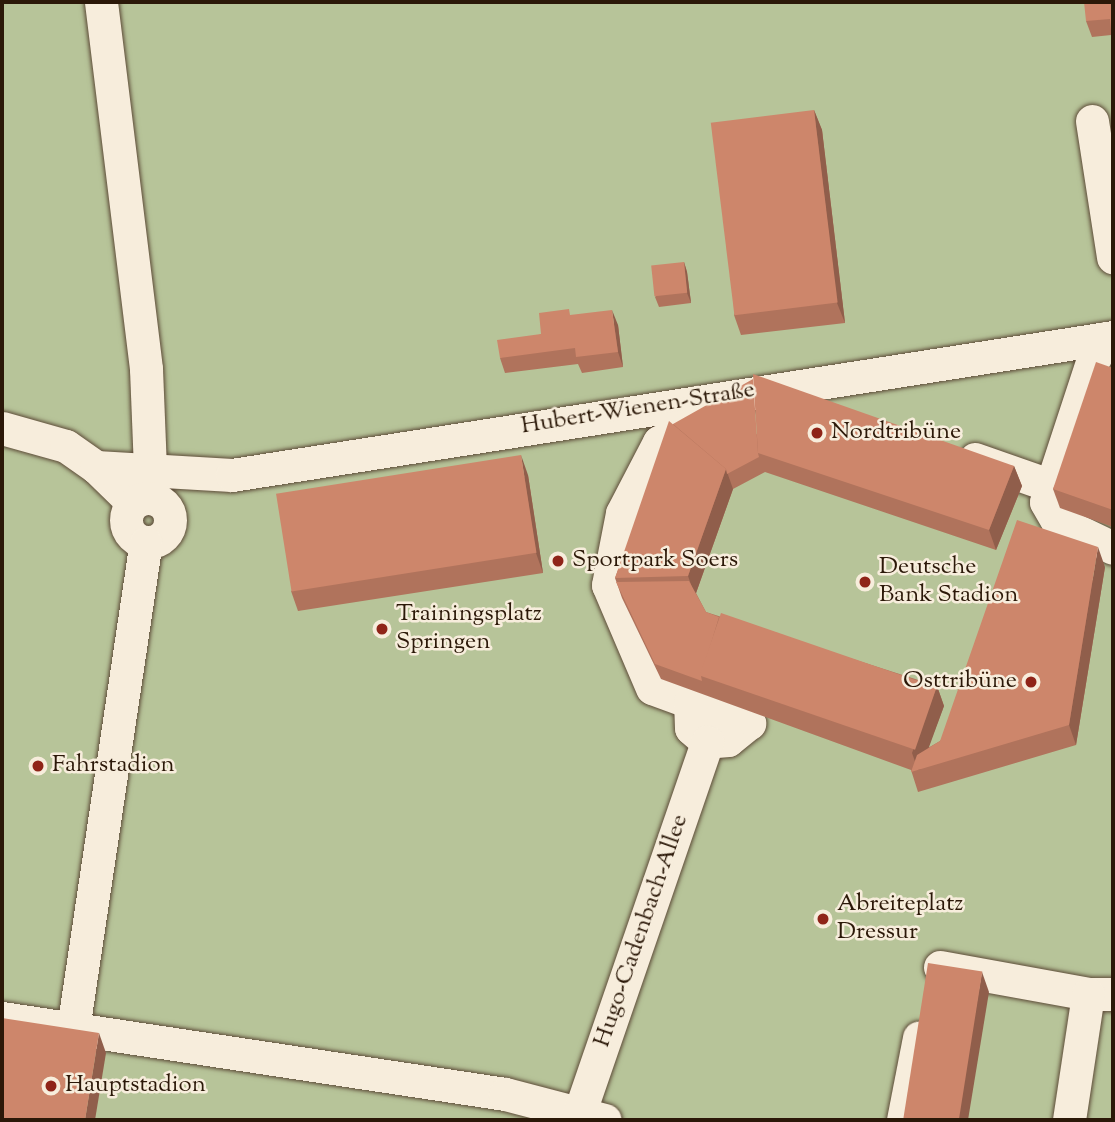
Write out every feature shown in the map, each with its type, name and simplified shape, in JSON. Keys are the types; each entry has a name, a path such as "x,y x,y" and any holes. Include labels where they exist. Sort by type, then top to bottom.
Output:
{"lane":[{"path":"101,2 157,470"},
{"path":"1092,121 1113,257"},
{"path":"1110,337 1092,362 1049,485 1046,502 1057,521 1113,548"},
{"name":"Hubert-Wienen-Straße","path":"96,467 232,475 1110,337"},
{"path":"690,702 691,729 707,742 728,740 749,723 652,688 608,585 622,513 659,442 716,413 804,398 842,412"},
{"path":"2,428 66,446 96,467 131,502 150,498 167,506 171,523 163,539 146,543 73,1029"},
{"path":"946,448 1049,485"},
{"name":"Hugo-Cadenbach-Allee","path":"587,1119 707,742"},
{"path":"903,1120 929,997 939,967 1101,994 1069,1120"},
{"path":"2,1018 505,1094 587,1119"}],"green space":[{"name":"Sportpark Soers","path":"2,2 1113,2 1113,1120 2,1120"}],"building":[{"path":"1084,2 1113,2 1113,51 1110,19 1086,21"},
{"path":"814,110 838,303 734,315 711,123"},
{"path":"684,262 687,293 654,296 651,265"},
{"path":"569,309 570,315 612,310 618,352 576,357 575,348 500,358 497,340 541,334 539,313"},
{"path":"1096,362 1113,368 1113,510 1053,489"},
{"name":"Nordtribüne","path":"753,374 1014,466 989,530 758,453"},
{"path":"753,379 759,457 727,474 726,469 673,424"},
{"path":"669,421 726,469 688,576 615,578"},
{"path":"521,455 536,553 292,592 276,494"},
{"name":"Osttribüne","path":"1017,520 1098,547 1069,725 911,772 917,755 940,741"},
{"path":"689,581 706,612 719,617 701,676 702,681 655,664 616,582"},
{"path":"721,613 937,687 915,750 700,675"},
{"path":"928,963 982,972 959,1120 903,1120"},
{"name":"Hauptstadion","path":"2,1018 99,1033 85,1120 2,1120"}],"place":[{"name":"Nordtribüne","path":"817,433"},
{"name":"Sportpark Soers","path":"558,561"},
{"name":"Deutsche Bank Stadion","path":"865,582"},
{"name":"Trainingsplatz Springen","path":"382,629"},
{"name":"Osttribüne","path":"1031,682"},
{"name":"Fahrstadion","path":"38,766"},
{"name":"Abreiteplatz Dressur","path":"823,919"},
{"name":"Hauptstadion","path":"51,1086"}]}
